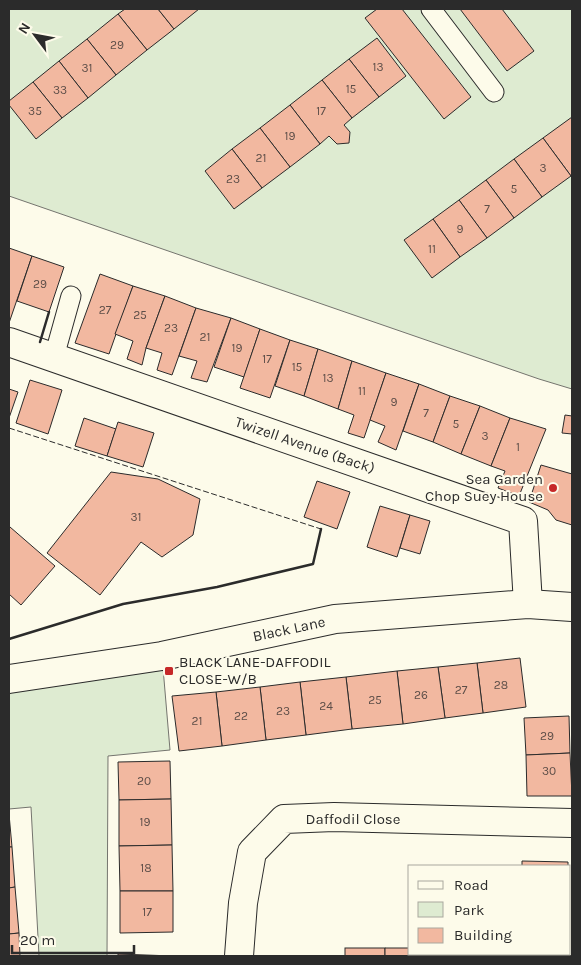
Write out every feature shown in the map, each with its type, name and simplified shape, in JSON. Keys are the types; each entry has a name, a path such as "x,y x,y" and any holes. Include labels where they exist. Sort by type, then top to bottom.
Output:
{"street":[{"name":"Twizell Avenue (Back)","path":"9,342 523,521 528,604"},
{"name":"Black Lane","path":"9,679 162,656 335,618 528,604 572,607"},
{"name":"Daffodil Close","path":"239,956 242,902 252,852 284,820 334,817 572,823"}],"lane":[{"path":"431,9 494,92"},
{"path":"54,357 71,296"}],"green space":[{"path":"9,9 572,9 572,389 9,196"},
{"path":"162,656 170,750 108,756 107,956 39,956 31,807 9,809 9,679"}],"building":[{"path":"125,9 158,9 174,29 147,50 118,14"},
{"path":"158,9 199,9 174,29"},
{"path":"377,9 402,9 471,97 444,119 365,18"},
{"path":"460,9 502,9 534,51 507,71"},
{"path":"118,14 147,50 116,75 87,39"},
{"path":"377,38 406,76 379,97 349,59"},
{"path":"87,39 116,75 88,98 59,61"},
{"path":"349,59 379,97 352,118 322,80"},
{"path":"59,61 88,98 62,118 33,82"},
{"path":"322,80 352,118 344,125 350,132 349,143 337,144 329,136 320,144 290,105"},
{"path":"33,82 62,118 36,139 9,105 9,101"},
{"path":"290,105 320,144 290,167 260,128"},
{"path":"572,117 572,175 571,176 543,138"},
{"path":"260,128 290,167 262,188 232,149"},
{"path":"543,138 571,176 542,197 514,159"},
{"path":"232,149 262,188 234,209 205,171"},
{"path":"514,159 542,197 514,218 486,180"},
{"path":"486,180 514,218 487,238 459,200"},
{"path":"459,200 487,238 460,257 433,219"},
{"path":"433,219 460,257 432,278 404,240"},
{"path":"9,248 32,256 9,323"},
{"path":"32,256 64,267 49,312 17,301"},
{"path":"100,274 133,286 109,354 75,343"},
{"path":"133,286 165,296 146,348 142,365 127,359 133,341 115,334"},
{"path":"165,296 196,308 172,375 157,370 162,353 146,348"},
{"path":"196,308 231,318 207,382 191,378 197,361 179,356"},
{"path":"231,318 260,329 244,377 214,367"},
{"path":"260,329 290,340 270,398 240,388"},
{"path":"290,340 318,349 304,396 275,386"},
{"path":"318,349 352,361 338,409 304,396"},
{"path":"352,361 386,373 364,438 348,433 354,415 338,409"},
{"path":"386,373 419,384 396,450 378,442 385,426 370,420"},
{"path":"30,380 62,390 48,434 16,423"},
{"path":"419,384 450,396 433,442 403,431"},
{"path":"9,389 18,392 9,418"},
{"path":"450,396 480,406 461,454 433,442"},
{"path":"480,406 510,418 491,466 461,454"},
{"path":"565,415 572,416 572,434 562,433"},
{"path":"84,418 116,429 107,456 75,446"},
{"path":"510,418 546,429 519,496 498,488 505,471 491,466"},
{"path":"118,422 154,433 143,467 107,456"},
{"name":"Sea Garden Chop Suey House","path":"541,465 572,474 572,525 556,520 548,510 529,502"},
{"path":"111,472 158,479 200,499 193,535 162,557 141,542 100,595 47,553"},
{"path":"317,481 350,492 337,529 304,517"},
{"path":"380,506 410,515 397,557 367,547"},
{"path":"410,515 430,521 420,554 400,548"},
{"path":"10,527 55,566 21,605 9,594"},
{"path":"520,658 526,707 483,713 477,663"},
{"path":"477,663 483,713 445,718 438,667"},
{"path":"438,667 445,718 403,724 397,671"},
{"path":"397,671 403,724 352,729 346,677"},
{"path":"346,677 352,729 306,735 300,682"},
{"path":"300,682 306,735 266,740 260,687"},
{"path":"260,687 266,740 222,746 216,692"},
{"path":"216,692 222,746 179,751 172,696"},
{"path":"569,716 570,753 526,755 524,718"},
{"path":"570,753 572,796 527,796 526,755"},
{"path":"170,761 171,799 119,800 118,762"},
{"path":"171,799 172,845 119,846 119,800"},
{"path":"9,814 12,847 9,847"},
{"path":"172,845 173,891 120,891 119,846"},
{"path":"9,847 12,847 15,887 9,888"},
{"path":"522,861 568,862 568,865 522,865"},
{"path":"15,887 19,933 9,934 9,888"},
{"path":"120,891 173,891 173,932 120,933"},
{"path":"19,933 20,956 9,956 9,934"},
{"path":"345,948 385,948 385,956 345,956"},
{"path":"385,948 408,948 408,955 427,955 427,956 385,956"},
{"path":"118,954 173,956 118,956"},
{"path":"427,955 470,955 470,956"},
{"path":"470,955 516,955 516,956"},
{"path":"537,955 552,956 522,956"}],"fence":[{"path":"9,428 321,529"}],"wall":[{"path":"40,342 49,312"},
{"path":"9,639 123,604 217,587 313,564 321,529"}],"place":[{"name":"Sea Garden Chop Suey House","path":"553,488"},
{"name":"BLACK LANE-DAFFODIL CLOSE-W/B","path":"169,671"}]}
